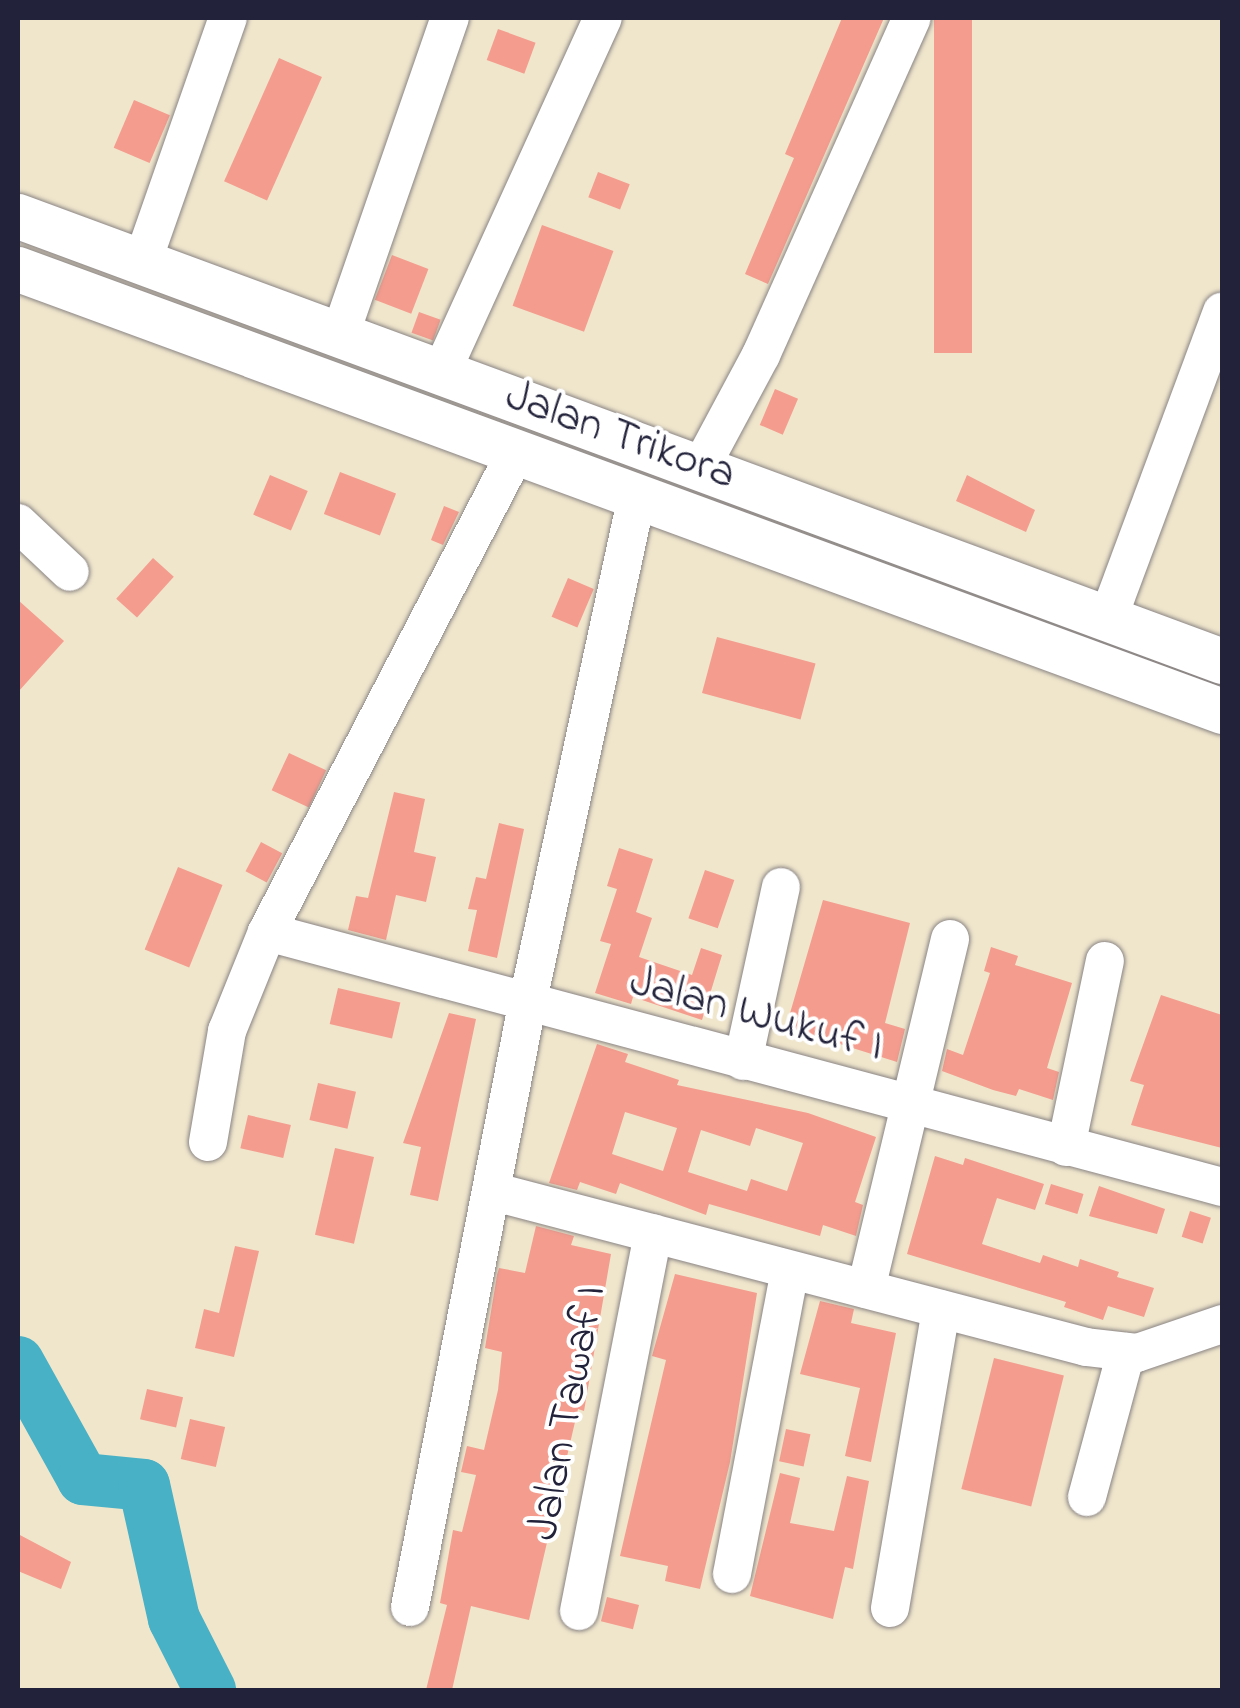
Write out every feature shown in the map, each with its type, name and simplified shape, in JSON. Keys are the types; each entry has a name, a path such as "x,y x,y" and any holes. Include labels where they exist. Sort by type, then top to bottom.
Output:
{"main road":[{"name":"Jalan Trikora","path":"18,216 702,465 1107,621 1222,660"},
{"name":"Jalan Trikora","path":"18,269 1222,711"},
{"path":"974,620 989,576"}],"street":[{"path":"142,263 228,18"},
{"path":"340,335 450,18"},
{"path":"441,372 603,18"},
{"path":"702,465 761,355 912,18"},
{"path":"1107,621 1222,312"},
{"path":"208,1142 228,1031 267,932 516,452"},
{"path":"410,1608 527,1005 637,496"},
{"path":"18,523 70,572"},
{"path":"743,1061 781,887"},
{"name":"Jalan Wukuf I","path":"267,932 527,1005 1222,1187"},
{"path":"866,1289 950,939"},
{"path":"1066,1148 1105,961"},
{"path":"491,1191 790,1270 1126,1352 1165,1348 1222,1324"},
{"name":"Jalan Tawaf I","path":"579,1611 653,1233"},
{"path":"732,1574 790,1270"},
{"path":"890,1608 941,1308"},
{"path":"1087,1497 1126,1352"}],"building":[{"path":"842,18 884,18 768,284 745,274 794,158 785,154"},
{"path":"934,18 972,18 972,353 934,353"},
{"path":"498,29 536,43 524,74 487,60"},
{"path":"279,58 322,77 267,200 224,181"},
{"path":"134,100 170,115 150,163 114,148"},
{"path":"598,172 630,184 620,209 588,197"},
{"path":"542,225 613,251 584,332 513,306"},
{"path":"392,255 428,269 411,314 375,300"},
{"path":"419,312 441,320 433,341 411,333"},
{"path":"775,389 798,399 783,435 760,425"},
{"path":"340,472 396,494 380,536 324,514"},
{"path":"270,475 308,491 291,531 253,515"},
{"path":"967,475 1035,510 1026,532 956,501"},
{"path":"444,506 459,512 443,545 431,540"},
{"path":"153,558 174,577 137,618 116,599"},
{"path":"568,578 594,589 577,628 552,617"},
{"path":"18,600 64,641 18,692"},
{"path":"717,637 816,663 801,719 702,693"},
{"path":"289,753 326,770 309,807 272,790"},
{"path":"394,792 425,799 414,852 436,857 426,902 396,895 386,940 348,930 356,896 368,898"},
{"path":"499,823 524,829 497,958 468,951 477,910 468,909 476,877 486,879"},
{"path":"261,842 282,853 267,882 246,871"},
{"path":"619,848 653,859 636,912 652,918 639,957 692,975 701,948 722,955 702,1020 633,997 631,1004 595,993 611,944 600,941 617,889 607,886"},
{"path":"178,867 223,885 189,968 145,950"},
{"path":"705,870 734,880 718,928 688,918"},
{"path":"823,900 910,923 885,1023 905,1029 897,1062 786,1027"},
{"path":"991,947 1018,956 1015,965 1072,983 1047,1068 1059,1072 1053,1100 1019,1089 1016,1096 993,1090 942,1071 947,1049 963,1055 990,973 984,971"},
{"path":"338,988 400,1002 392,1038 330,1024"},
{"path":"1161,995 1222,1015 1222,1148 1131,1125 1144,1085 1130,1081"},
{"path":"449,1013 476,1019 438,1201 410,1195 421,1147 403,1143"},
{"path":"597,1044 628,1054 625,1062 679,1080 677,1085 808,1113 876,1137 855,1202 863,1205 856,1236 823,1225 820,1236 709,1204 706,1215 620,1183 616,1194 580,1182 577,1190 549,1183","holes":["625,1112 677,1128 663,1171 612,1154","756,1128 803,1143 787,1191 751,1179 747,1191 688,1172 701,1130 750,1146"]},
{"path":"318,1083 356,1092 347,1129 309,1120"},
{"path":"248,1115 291,1125 283,1158 240,1148"},
{"path":"335,1148 374,1157 354,1244 315,1235"},
{"path":"935,1156 963,1165 965,1158 1044,1184 1035,1210 997,1198 982,1244 1040,1263 1043,1255 1078,1267 1080,1259 1119,1272 1117,1277 1154,1288 1144,1317 1108,1306 1103,1320 1064,1307 1066,1302 907,1254"},
{"path":"1051,1184 1084,1194 1077,1214 1045,1204"},
{"path":"1099,1186 1165,1209 1157,1234 1089,1216"},
{"path":"1190,1211 1211,1218 1203,1243 1182,1237"},
{"path":"536,1226 574,1236 571,1245 611,1254 584,1411 578,1409 529,1620 471,1606 452,1690 426,1690 447,1605 440,1603 453,1530 462,1532 476,1475 461,1472 467,1446 484,1450 498,1390 502,1352 485,1348 497,1275 499,1268 525,1273"},
{"path":"235,1246 259,1251 234,1357 195,1348 204,1309 219,1313"},
{"path":"675,1274 757,1293 730,1462 700,1589 665,1581 668,1566 620,1556 666,1360 652,1356"},
{"path":"820,1301 854,1309 851,1323 896,1333 871,1462 845,1456 860,1388 800,1374"},
{"path":"994,1358 1064,1375 1031,1506 961,1489"},
{"path":"147,1389 183,1397 176,1428 140,1419"},
{"path":"190,1419 225,1427 216,1467 181,1459"},
{"path":"786,1429 810,1434 804,1466 779,1461"},
{"path":"780,1473 800,1478 790,1523 834,1531 847,1476 869,1481 853,1569 845,1567 833,1619 750,1596"},
{"path":"18,1534 71,1562 61,1589 18,1571"},
{"path":"607,1597 639,1605 633,1629 601,1621"}],"waterway":[{"path":"18,1362 83,1479 144,1485 174,1619 210,1690"}]}
